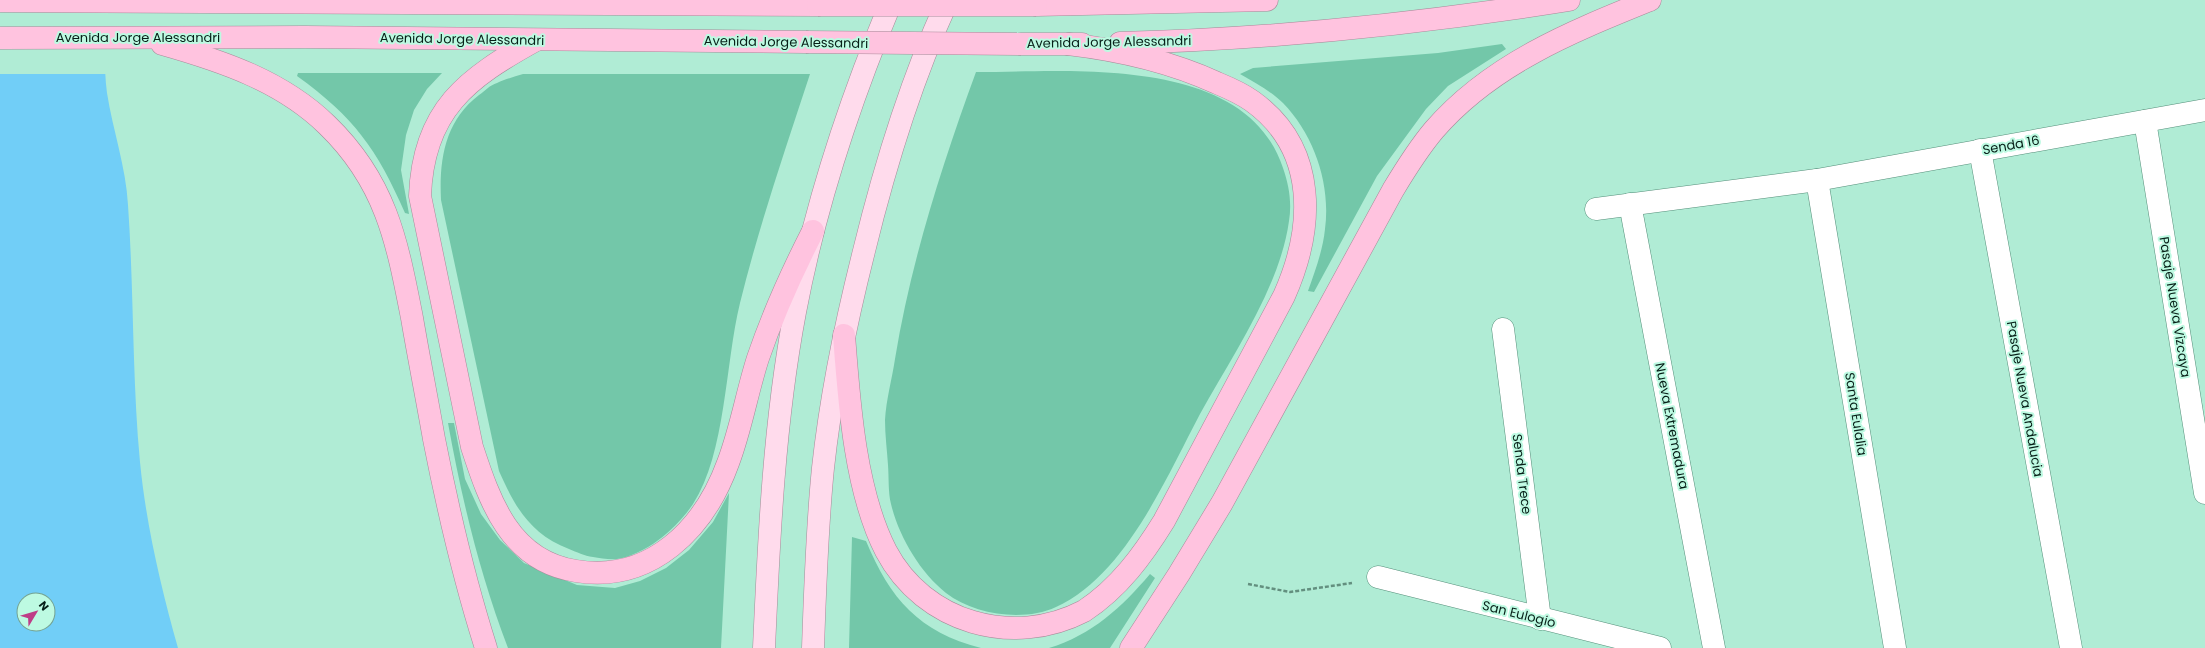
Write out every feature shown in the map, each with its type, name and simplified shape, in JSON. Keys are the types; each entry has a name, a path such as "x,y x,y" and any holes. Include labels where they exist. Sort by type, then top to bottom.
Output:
{"highway":[{"path":"0,2 769,2 818,5 1102,5 1267,0"},
{"name":"Avenida Jorge Alessandri","path":"0,38 305,37 1068,44 1174,41 1280,35 1401,23 1569,0"},
{"path":"1131,648 1179,574 1222,503 1393,190 1411,160 1433,131 1471,93 1519,60 1600,20 1650,0"},
{"path":"140,37 208,58 250,74 280,88 327,124 361,165 374,186 385,209 401,258 450,519 460,563 486,648"},
{"path":"536,40 507,56 480,74 462,90 446,109 434,128 425,150 421,173 420,196 474,455 482,477 504,525 517,542 534,555 551,564 569,570 610,573 632,569 652,560 675,542 696,522 722,480 729,462 762,347 793,270 813,231"},
{"path":"844,335 854,433 869,505 886,551 912,588 925,601 940,612 962,622 985,629 1029,631 1066,620 1083,612 1107,593 1129,572 1164,521 1284,296 1293,276 1304,234 1305,192 1294,152 1283,133 1269,116 1252,101 1197,74 1156,59 1112,49 1068,44"}],"main road":[{"path":"813,648 823,468 832,401 844,335 877,197 900,124 945,5"},
{"path":"764,648 774,468 783,385 795,312 813,231 847,119 887,7"}],"street":[{"name":"Senda 16","path":"1596,209 1817,180 2205,110"},
{"name":"Pasaje Nueva Vizcaya","path":"2145,121 2205,492"},
{"name":"Pasaje Nueva Andalucia","path":"1980,150 2071,648"},
{"name":"Santa Eulalia","path":"1817,180 1891,647"},
{"name":"Nueva Extremadura","path":"1630,204 1714,648"},
{"name":"Senda Trece","path":"1503,329 1540,619"},
{"name":"San Eulogio","path":"1378,577 1540,619 1615,643 1660,648"}],"path":[{"path":"1248,584 1290,592 1350,584 1378,577"}],"green space":[{"path":"1502,44 1506,49 1448,86 1426,109 1377,176 1314,292 1308,291 1321,253 1325,229 1325,195 1323,178 1318,161 1303,130 1283,103 1268,91 1240,74 1253,68 1438,53"},
{"path":"976,72 1105,72 1151,77 1194,88 1233,105 1263,131 1283,168 1289,194 1290,214 1284,246 1276,271 1265,296 1240,345 1200,414 1158,495 1141,523 1123,549 1103,573 1081,592 1056,607 1043,612 1029,614 1000,614 985,611 970,607 957,601 946,593 919,564 905,541 899,529 889,495 885,420 902,322 929,214 951,142"},
{"path":"298,73 442,73 427,89 414,110 406,135 401,170 409,214 405,213 395,190 374,152 362,136 349,120 334,106 297,76"},
{"path":"523,74 810,74 747,274 735,327 718,434 712,460 704,483 693,504 686,513 660,539 639,552 617,559 605,559 584,555 555,543 544,536 525,518 505,484 499,471 441,200 441,170 443,156 446,142 458,117 468,105 494,84"},
{"path":"448,423 454,423 465,479 481,514 500,540 524,563 577,585 615,588 640,581 666,568 689,550 713,522 729,493 721,648 508,648 480,565 459,480"},
{"path":"852,537 866,541 885,580 909,610 940,633 981,648 849,648"},
{"path":"1150,574 1155,578 1110,648 1049,648 1079,636 1092,628 1128,598"}],"water":[{"path":"0,0 105,23 105,67 107,93 127,191 137,430 140,462 146,509 155,556 178,648 0,648"}],"pier":[{"path":"0,0 107,0 109,74 0,74"}]}
